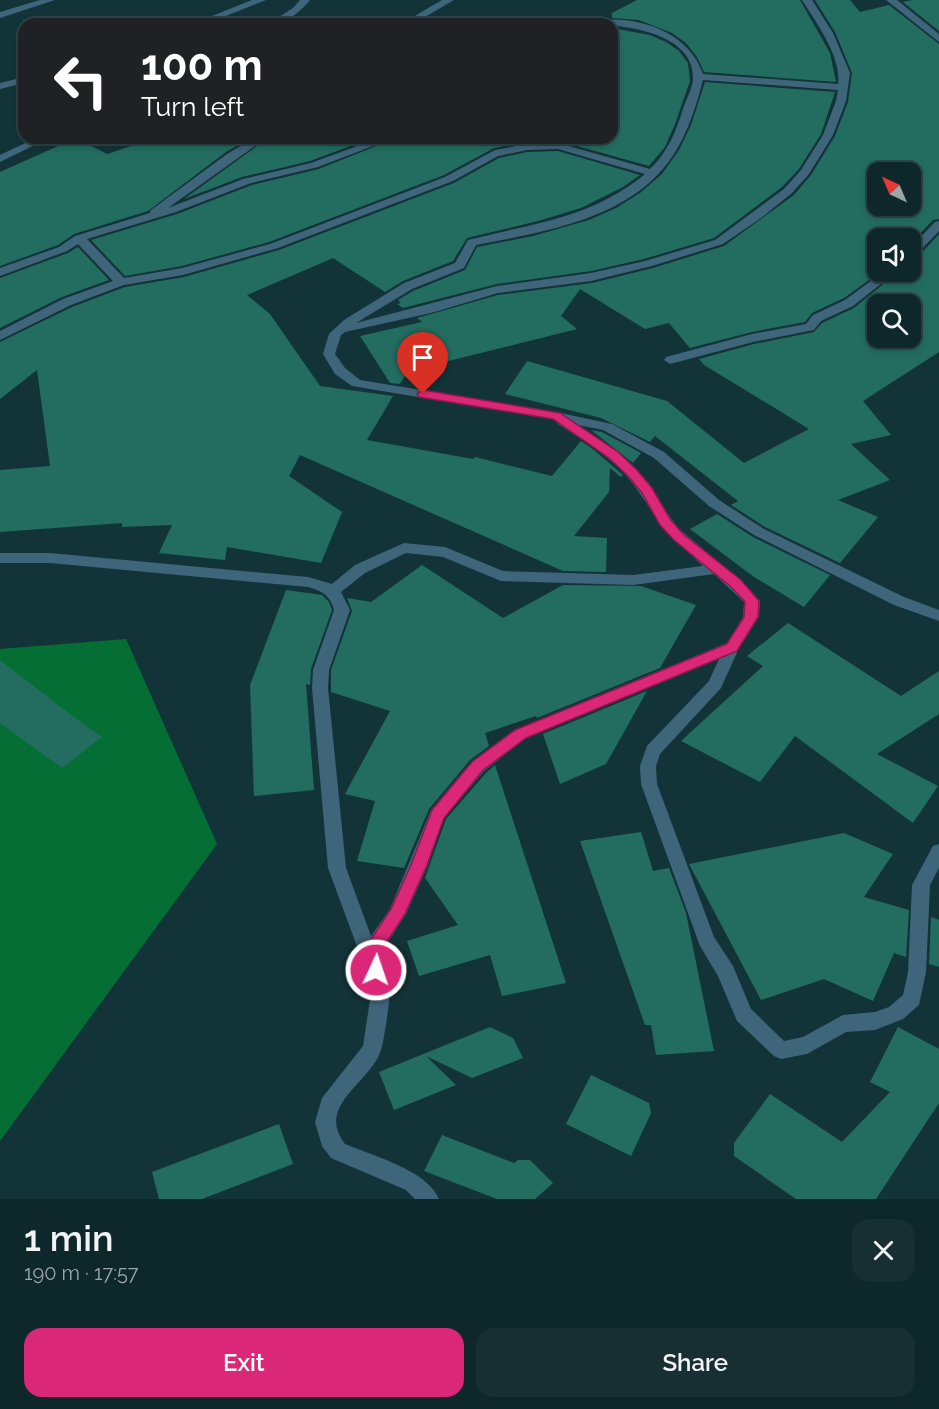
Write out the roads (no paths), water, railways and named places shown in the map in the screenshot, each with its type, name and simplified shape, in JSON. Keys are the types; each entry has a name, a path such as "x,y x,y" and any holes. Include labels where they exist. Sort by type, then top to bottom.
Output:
{"street":[{"path":"0,15 50,0"},
{"path":"213,18 261,0"},
{"path":"283,18 296,10 305,0"},
{"path":"417,18 449,0"},
{"path":"339,331 497,290 622,271 719,242 774,203 805,172 837,117 845,72 828,33 807,0"},
{"path":"891,0 939,39"},
{"path":"618,24 640,27 671,38 687,50 699,77 677,140 666,161 635,189 573,219 472,242 460,265 408,286 348,323 335,334 329,354 343,376 357,383 556,416 607,427 659,455 714,503 759,532 899,601 939,616"},
{"path":"699,77 842,87"},
{"path":"0,86 18,82"},
{"path":"0,159 31,144"},
{"path":"147,217 197,179 252,144"},
{"path":"0,272 63,249 79,238 216,194 247,181 314,165 372,144"},
{"path":"0,336 67,302 121,282 183,271 274,246 449,179 495,153 527,147 558,146 652,173"},
{"path":"921,243 939,224"},
{"path":"79,238 121,282"},
{"path":"670,360 752,338 810,327 817,318 849,303 877,282"},
{"path":"556,416 613,455 633,473 647,491 665,522 715,569 736,584 752,601 751,617 732,647 715,684 653,751 648,766 649,784 706,940 726,972 744,1015 781,1050 807,1045 843,1024 875,1021 896,1013 912,999 917,972 921,885 939,851"},
{"path":"333,591 360,569 404,548 445,552 501,576 633,580 715,569"},
{"path":"0,558 50,558 308,582 333,591 340,600 342,610 321,670 320,688 337,868 381,987 372,1049 329,1105 325,1122 329,1139 338,1151 413,1183 429,1199"},
{"path":"370,953 397,914 419,865 437,815 478,766 520,734 732,647"}]}
